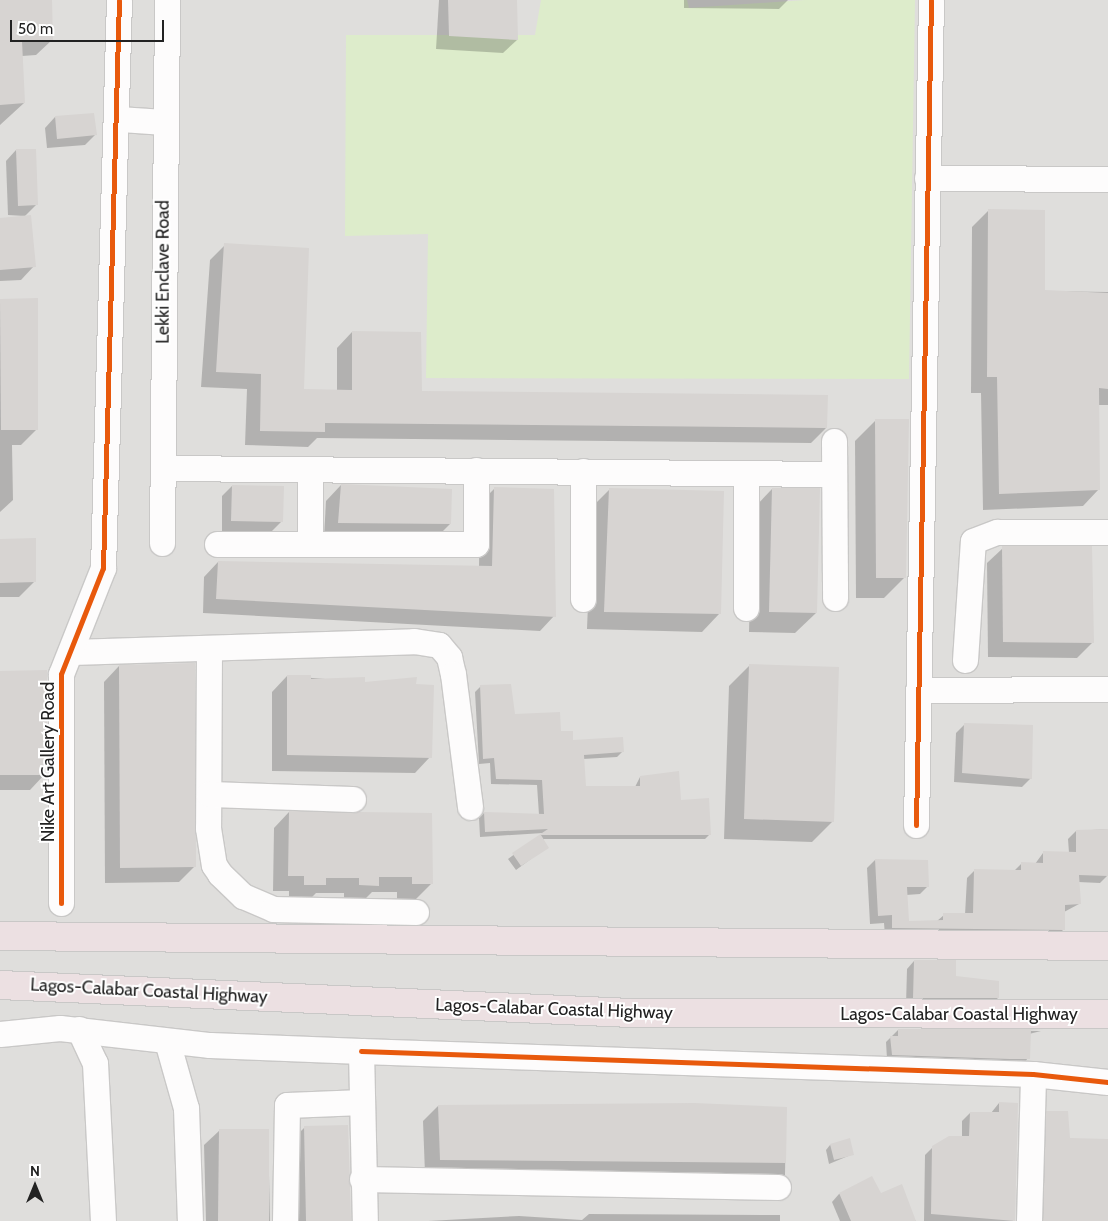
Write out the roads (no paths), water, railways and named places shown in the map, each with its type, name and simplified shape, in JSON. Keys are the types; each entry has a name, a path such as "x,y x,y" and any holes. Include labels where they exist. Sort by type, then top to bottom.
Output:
{"highway":[{"path":"0,936 1108,946"},
{"name":"Lagos-Calabar Coastal Highway","path":"0,985 631,1013 1108,1014"}],"street":[{"name":"Nike Art Gallery Road","path":"61,903 61,679 103,568 119,119 119,0"},
{"name":"Lekki Enclave Road","path":"162,543 163,122 167,0"},
{"path":"916,825 930,0"},
{"path":"119,119 163,122"},
{"path":"927,178 1108,179"},
{"path":"834,441 835,598"},
{"path":"163,468 834,474"},
{"path":"310,469 310,544"},
{"path":"217,544 476,544 476,470"},
{"path":"583,471 583,599"},
{"path":"746,473 746,608"},
{"path":"965,660 973,541 997,532 1108,532"},
{"path":"72,652 414,641 438,644 449,657 453,674 470,807"},
{"path":"209,649 209,794 214,865 254,903 273,909 416,912"},
{"path":"918,690 1108,689"},
{"path":"209,794 354,799"},
{"path":"0,1034 37,1029 79,1029 167,1041 361,1051 1033,1074 1108,1082"},
{"path":"79,1029 95,1063 103,1221"},
{"path":"167,1041 186,1108 190,1221"},
{"path":"361,1051 362,1179 365,1221"},
{"path":"1029,1221 1033,1074"},
{"path":"285,1221 287,1105 362,1102"},
{"path":"362,1179 778,1188"}]}
